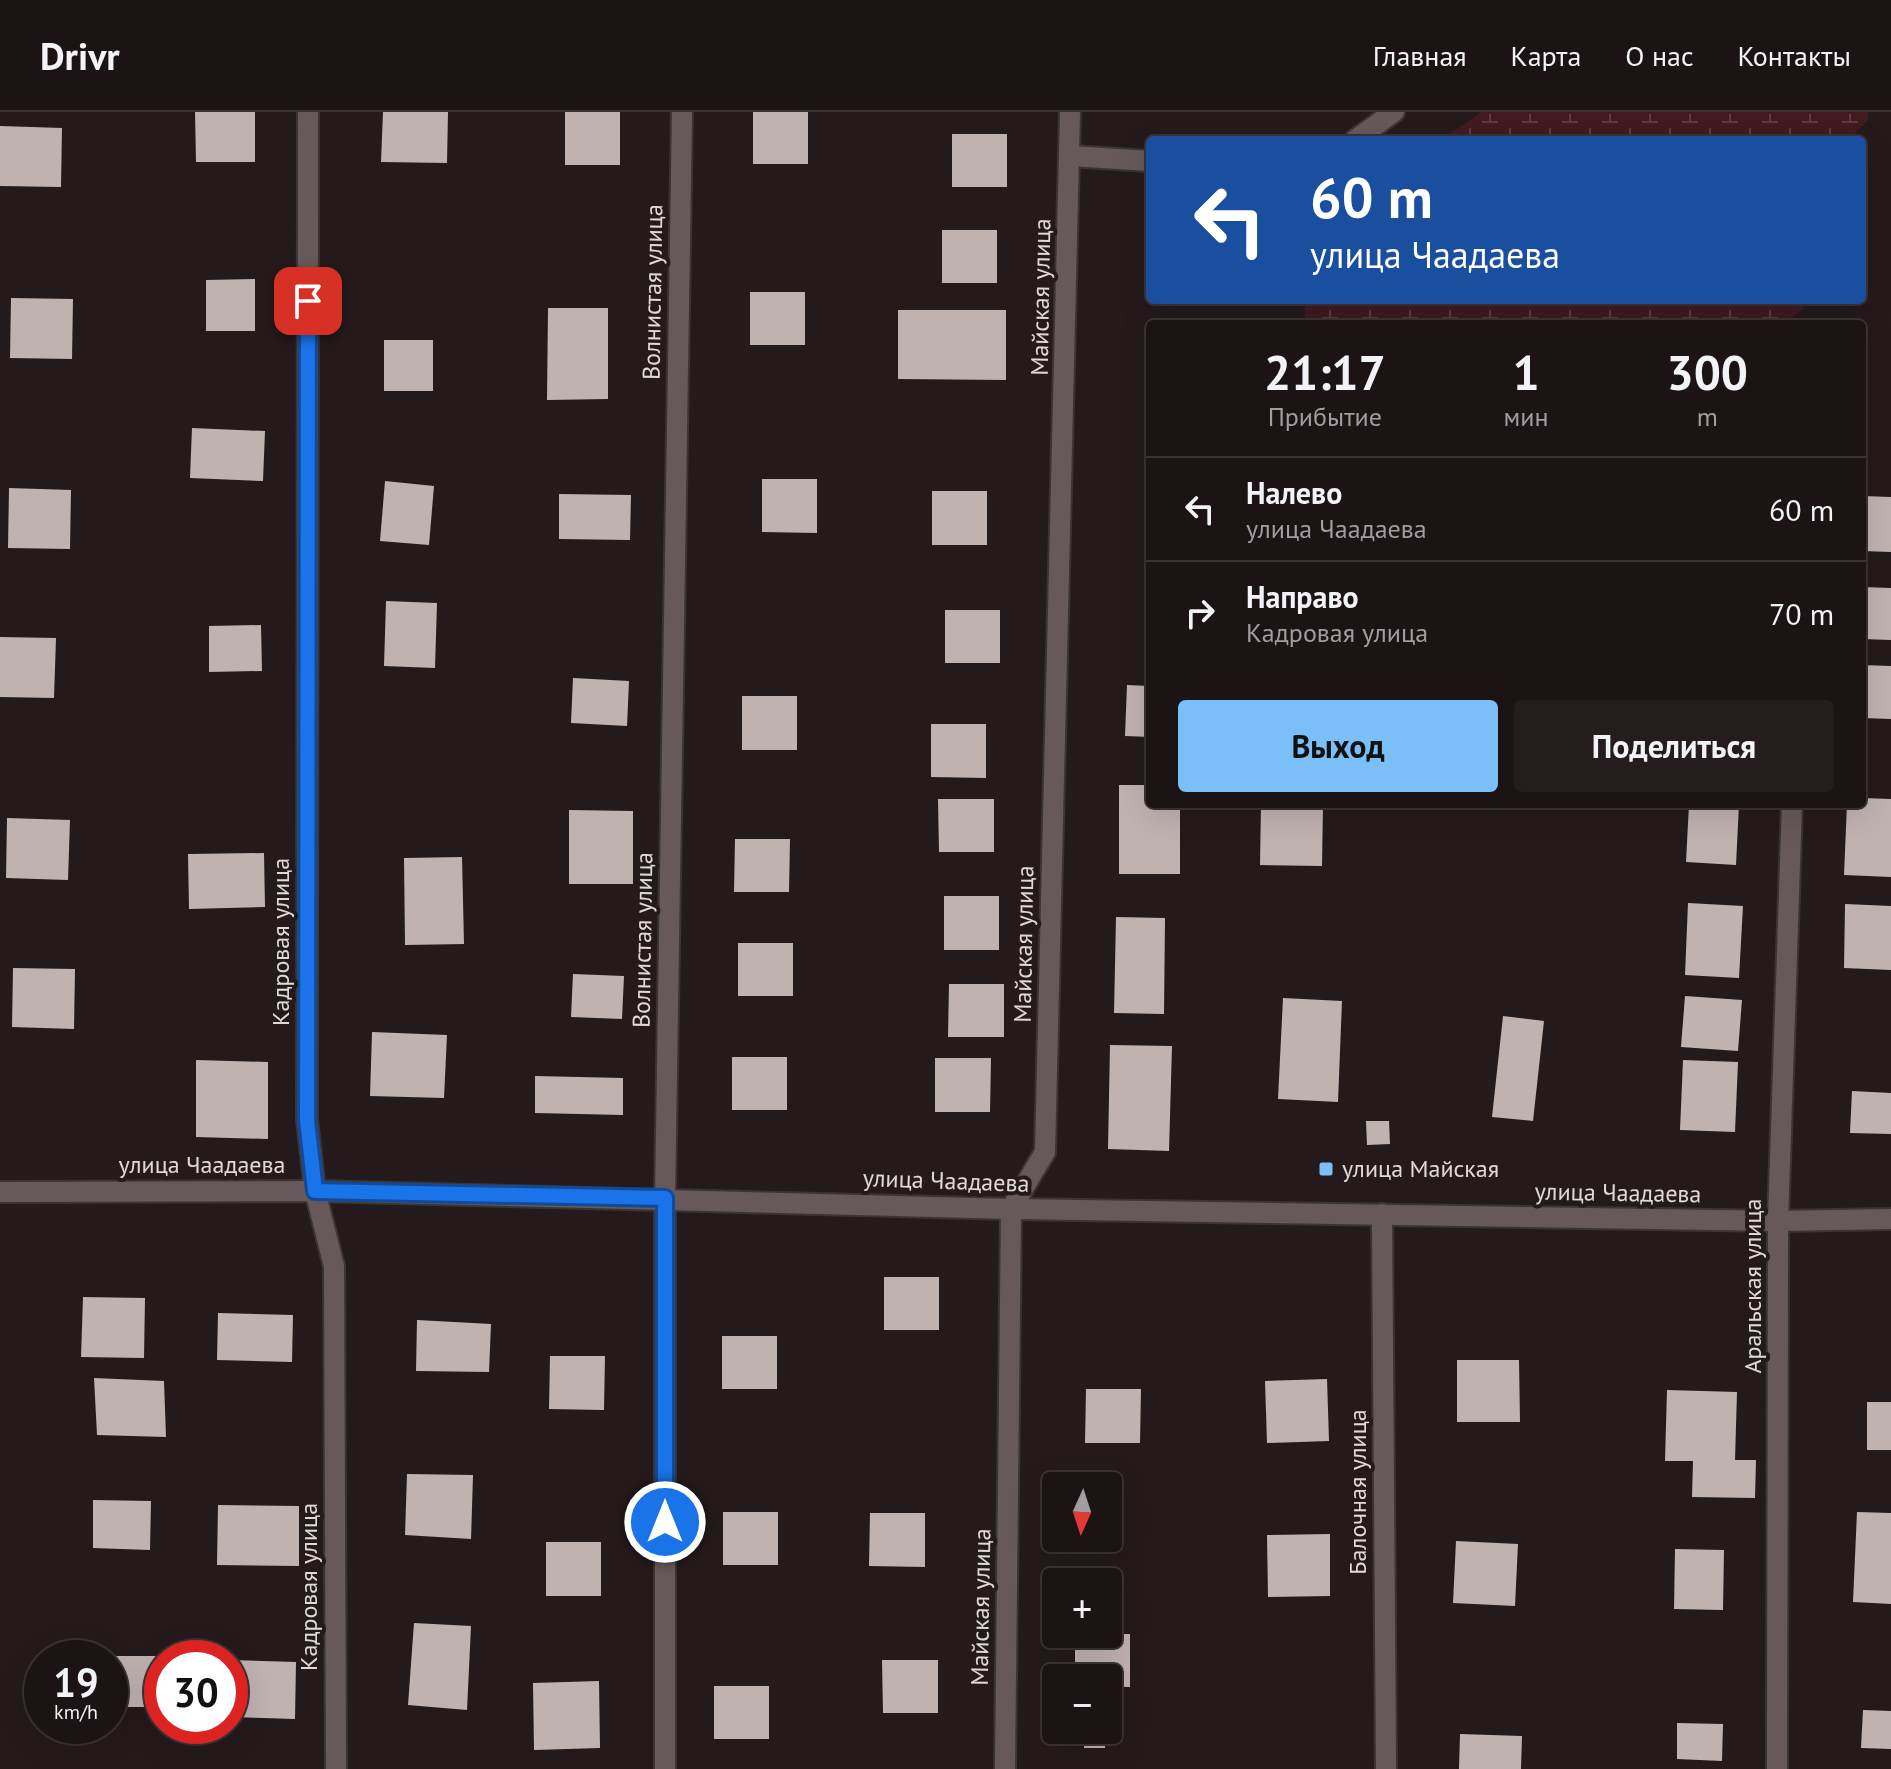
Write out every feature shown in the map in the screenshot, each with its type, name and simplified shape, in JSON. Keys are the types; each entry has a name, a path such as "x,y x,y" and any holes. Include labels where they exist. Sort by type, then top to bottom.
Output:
{"street":[{"name":"Кадровая улица","path":"308,112 307,1120 315,1191 334,1266 336,1769"},
{"name":"Волнистая улица","path":"665,1769 665,1198 682,112"},
{"name":"Майская улица","path":"1005,1769 1011,1209 1045,1152 1070,112"},
{"path":"1361,136 1394,112"},
{"path":"1071,156 1146,161"},
{"name":"Аральская улица","path":"1777,1769 1778,1221 1792,808"},
{"name":"улица Чаадаева","path":"0,1192 315,1191 1011,1209 1778,1221 1891,1219"},
{"name":"Балочная улица","path":"1382,1214 1386,1769"}],"green space":[{"path":"1482,112 1868,112 1868,120 1852,136 1447,136"},
{"path":"1305,304 1804,304 1804,308 1788,320 1305,320"}],"building":[{"path":"195,112 255,112 255,162 196,162"},
{"path":"383,112 448,112 447,163 381,162"},
{"path":"565,112 620,112 620,165 565,165"},
{"path":"753,112 808,112 808,164 753,164"},
{"path":"0,126 62,128 61,187 0,186"},
{"path":"952,134 1007,134 1007,187 952,187"},
{"path":"942,230 997,230 997,283 942,283"},
{"path":"255,279 255,331 206,331 206,280"},
{"path":"750,292 805,292 805,345 750,345"},
{"path":"11,298 73,299 72,359 10,358"},
{"path":"548,308 608,308 608,399 547,400"},
{"path":"898,310 1006,310 1006,380 898,379"},
{"path":"384,340 433,340 433,391 384,391"},
{"path":"192,428 265,431 263,481 190,478"},
{"path":"762,479 817,479 817,533 762,532"},
{"path":"385,481 434,486 429,545 380,541"},
{"path":"9,488 71,490 70,549 8,548"},
{"path":"932,491 987,491 987,545 932,545"},
{"path":"559,494 631,495 630,540 559,539"},
{"path":"1866,496 1891,497 1891,552 1866,551"},
{"path":"1866,587 1891,588 1891,640 1866,639"},
{"path":"386,601 437,603 435,668 384,666"},
{"path":"945,610 1000,610 1000,663 945,663"},
{"path":"261,625 262,671 209,672 209,626"},
{"path":"0,637 56,638 54,698 0,697"},
{"path":"1866,665 1891,666 1891,719 1866,718"},
{"path":"573,678 629,681 627,726 571,723"},
{"path":"1127,685 1146,686 1146,737 1125,736"},
{"path":"742,696 797,696 797,750 742,750"},
{"path":"931,724 986,724 986,778 931,777"},
{"path":"1119,785 1146,785 1146,808 1180,808 1180,874 1119,874"},
{"path":"1866,798 1891,799 1891,877 1844,875 1847,808 1866,808"},
{"path":"938,799 994,799 994,852 939,852"},
{"path":"1261,808 1323,808 1322,866 1260,865"},
{"path":"1689,808 1739,808 1736,865 1686,862"},
{"path":"569,810 633,811 633,884 569,884"},
{"path":"7,818 70,820 68,880 6,878"},
{"path":"735,839 790,839 789,892 734,892"},
{"path":"264,853 265,907 189,909 188,854"},
{"path":"462,857 464,944 405,945 404,858"},
{"path":"944,896 999,896 999,950 944,950"},
{"path":"1688,903 1743,906 1739,978 1685,975"},
{"path":"1845,904 1891,906 1891,970 1844,968"},
{"path":"1116,917 1165,918 1164,1014 1114,1013"},
{"path":"738,943 793,943 793,996 738,996"},
{"path":"13,968 75,969 74,1029 12,1027"},
{"path":"573,974 624,976 622,1019 571,1017"},
{"path":"949,984 1004,984 1004,1037 948,1037"},
{"path":"1685,996 1742,1000 1738,1051 1681,1047"},
{"path":"1283,998 1342,1001 1338,1102 1278,1099"},
{"path":"1503,1016 1544,1021 1533,1121 1492,1117"},
{"path":"372,1032 447,1035 444,1098 370,1096"},
{"path":"1110,1045 1172,1046 1169,1151 1108,1149"},
{"path":"732,1057 787,1057 787,1110 732,1110"},
{"path":"935,1058 991,1058 990,1112 935,1112"},
{"path":"196,1060 268,1062 268,1139 196,1137"},
{"path":"1683,1060 1738,1062 1735,1132 1680,1130"},
{"path":"535,1076 623,1078 623,1115 535,1113"},
{"path":"1852,1091 1891,1093 1891,1134 1850,1133"},
{"path":"1366,1121 1389,1121 1390,1144 1367,1145"},
{"path":"884,1277 939,1277 939,1330 884,1330"},
{"path":"83,1297 145,1298 144,1358 81,1357"},
{"path":"218,1313 293,1315 292,1362 217,1360"},
{"path":"417,1320 491,1324 489,1372 416,1371"},
{"path":"722,1336 777,1336 777,1389 722,1389"},
{"path":"550,1356 605,1356 604,1410 549,1409"},
{"path":"1457,1360 1519,1360 1520,1422 1457,1422"},
{"path":"94,1378 164,1381 166,1437 97,1435"},
{"path":"1327,1379 1329,1441 1267,1443 1265,1381"},
{"path":"1086,1389 1141,1389 1140,1443 1085,1443"},
{"path":"1667,1390 1737,1392 1735,1460 1756,1460 1755,1498 1692,1497 1693,1461 1665,1461"},
{"path":"1867,1402 1891,1402 1891,1450 1867,1450"},
{"path":"407,1474 473,1475 471,1539 405,1535"},
{"path":"93,1500 151,1501 150,1550 93,1548"},
{"path":"218,1505 299,1506 299,1566 217,1565"},
{"path":"723,1512 778,1512 778,1565 723,1565"},
{"path":"1857,1512 1891,1513 1891,1604 1853,1602"},
{"path":"870,1513 925,1513 925,1567 869,1566"},
{"path":"1330,1534 1330,1596 1268,1597 1267,1535"},
{"path":"1456,1541 1518,1544 1515,1606 1453,1603"},
{"path":"546,1542 601,1542 601,1596 546,1596"},
{"path":"1675,1549 1724,1550 1723,1610 1674,1609"},
{"path":"414,1623 471,1626 467,1710 408,1705"},
{"path":"1122,1634 1130,1634 1130,1687 1122,1687 1122,1664 1075,1664 1075,1648 1122,1648"},
{"path":"128,1656 144,1656 144,1707 128,1707"},
{"path":"882,1660 938,1660 938,1713 883,1713"},
{"path":"248,1661 296,1662 295,1719 248,1718"},
{"path":"599,1681 600,1748 534,1750 533,1683"},
{"path":"714,1686 769,1686 769,1739 714,1739"},
{"path":"1863,1710 1891,1711 1891,1749 1861,1748"},
{"path":"1677,1723 1723,1724 1722,1761 1677,1759"},
{"path":"1460,1734 1522,1736 1521,1769 1459,1769"},
{"path":"1084,1744 1105,1744 1105,1748 1084,1748"}],"place":[{"name":"улица Майская","path":"1326,1169"}],"route":[{"path":"308,301 307,1120 315,1191 665,1198 665,1522"}]}
